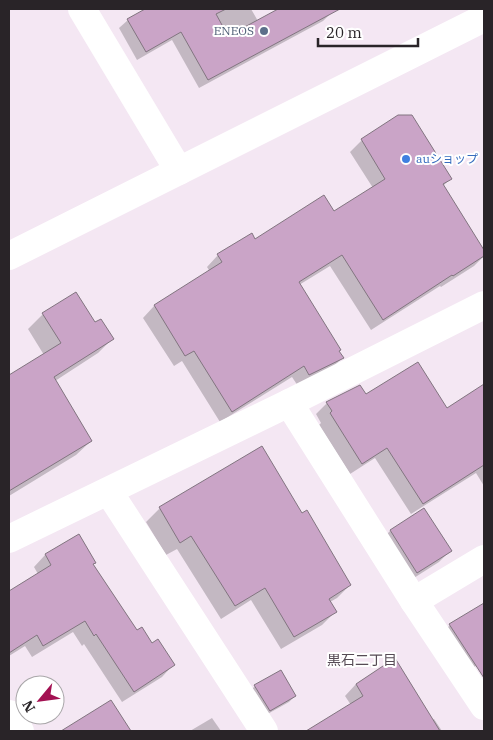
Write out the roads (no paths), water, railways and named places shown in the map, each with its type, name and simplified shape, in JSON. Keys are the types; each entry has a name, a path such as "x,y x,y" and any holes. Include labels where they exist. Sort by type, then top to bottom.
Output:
{"street":[{"path":"82,9 179,171"},
{"path":"9,256 484,18"},
{"path":"9,540 484,305"},
{"path":"289,403 414,601 484,706"},
{"path":"109,492 264,731"},
{"path":"414,601 484,559"},
{"path":"9,714 20,731"}],"place":[{"name":"ENEOS","path":"264,31"},
{"name":"auショップ","path":"406,159"}],"district":[{"name":"黒石二丁目","path":"362,660"}]}
